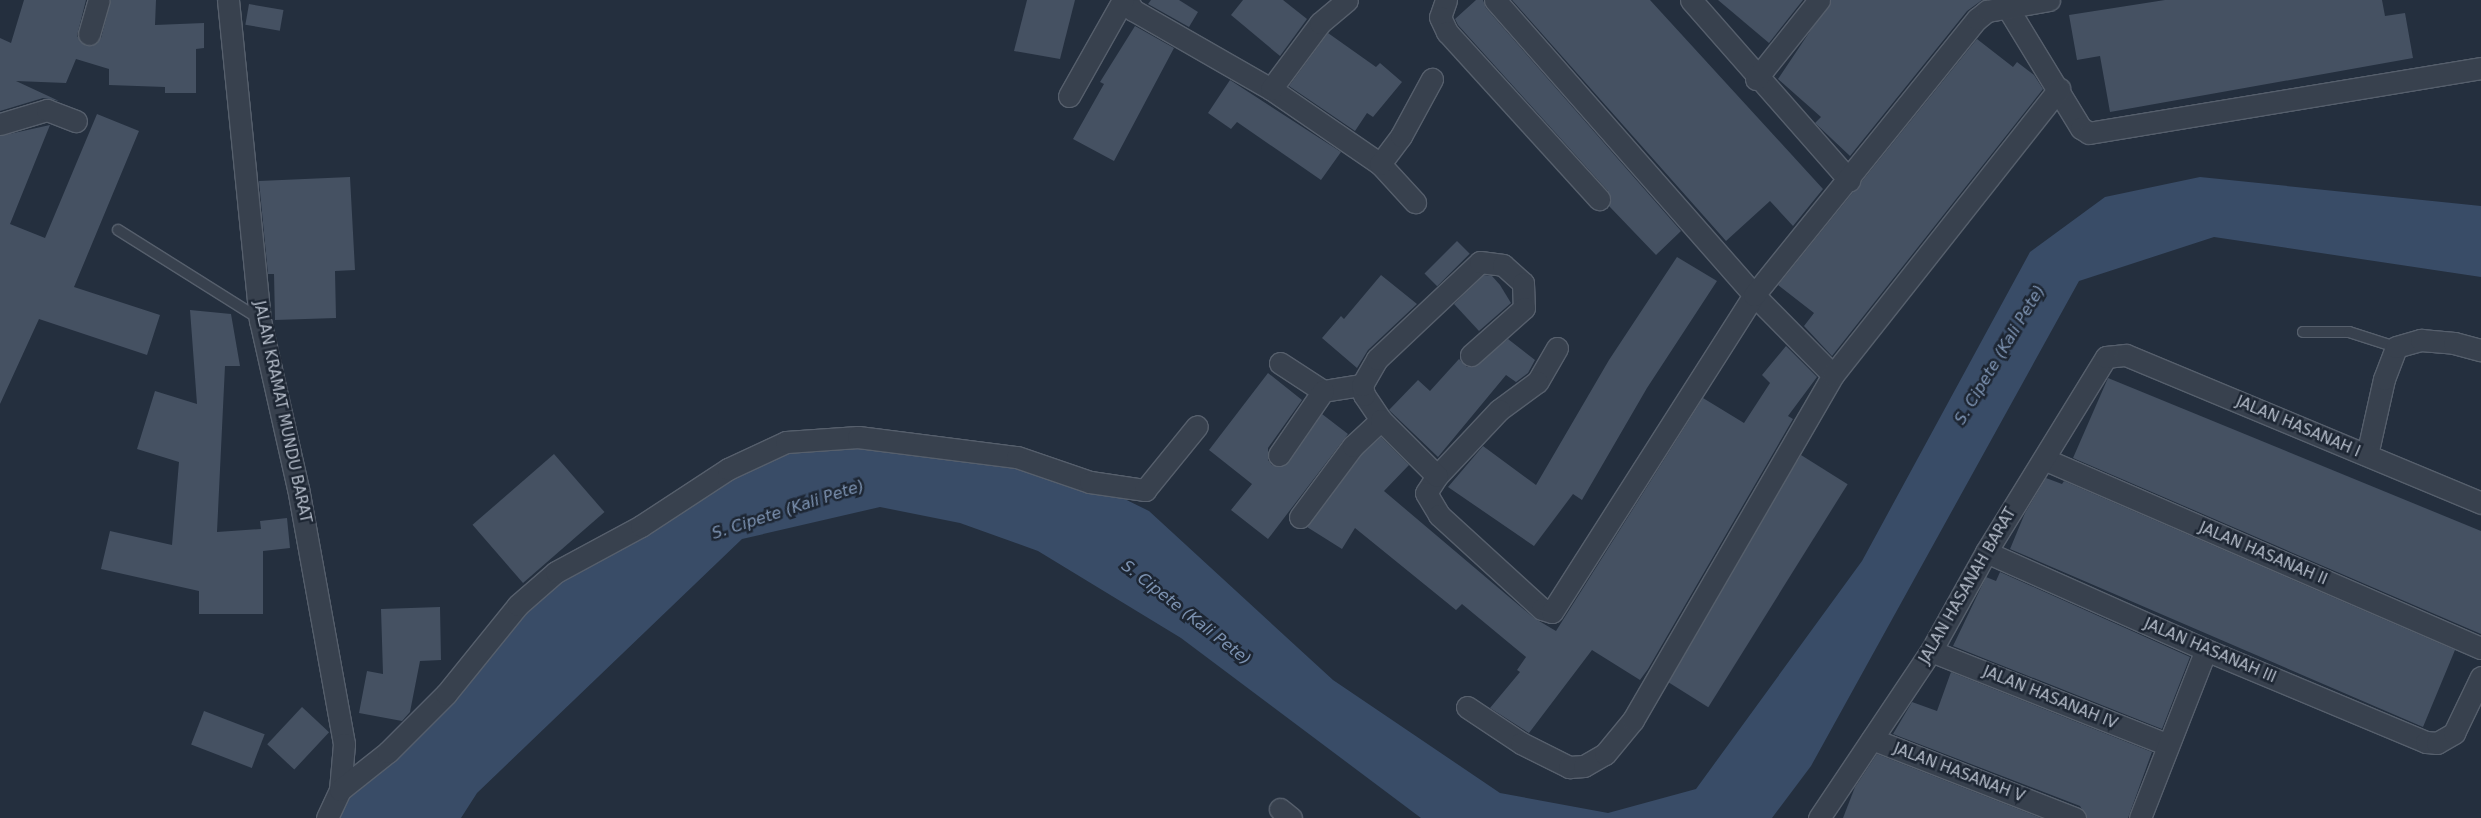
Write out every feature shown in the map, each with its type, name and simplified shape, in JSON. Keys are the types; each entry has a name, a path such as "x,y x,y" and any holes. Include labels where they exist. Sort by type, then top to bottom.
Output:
{"street":[{"path":"89,34 99,0"},
{"name":"JALAN KRAMAT MUNDU BARAT","path":"228,0 260,320 298,488 344,744 340,790 326,818"},
{"path":"1271,89 1320,23 1347,0"},
{"path":"1446,0 1440,17 1447,32 1599,199"},
{"path":"1496,0 1754,295 1833,375"},
{"path":"1690,0 1756,79 1849,180"},
{"path":"1756,79 1819,0"},
{"path":"1557,348 1537,382 1498,410 1437,476 1426,493 1439,515 1542,609 1552,612 1754,295 1849,180 1977,18 1982,13 2049,0"},
{"path":"1069,96 1131,3 1271,89 1380,164 1415,202"},
{"path":"2007,8 2082,128 2089,133 2481,68"},
{"path":"1380,164 1401,136 1432,79"},
{"path":"1468,706 1521,743 1569,767 1584,766 1605,754 1632,720 1833,375 2059,89"},
{"path":"1,129 48,110 76,121"},
{"path":"1362,385 1377,359 1480,262 1503,265 1523,283 1524,308 1471,356"},
{"path":"2367,455 2384,378 2396,348 2421,340 2454,343 2481,350"},
{"name":"JALAN HASANAH I","path":"2114,356 2126,356 2481,502"},
{"name":"JALAN HASANAH BARAT","path":"1819,818 1931,651 1986,552 2044,459 2099,364 2114,356"},
{"path":"1280,363 1323,391 1362,385"},
{"path":"1362,385 1372,409 1381,420 1437,476"},
{"path":"1278,455 1323,391"},
{"path":"1300,517 1354,446 1381,420"},
{"path":"340,790 388,752 446,694 518,606 556,572 641,526 728,469 786,442 858,438 1017,456 1090,482 1144,490 1197,426"},
{"name":"JALAN HASANAH II","path":"2044,459 2481,648"},
{"name":"JALAN HASANAH III","path":"1986,552 2206,650 2437,743 2454,733 2481,677"},
{"path":"2140,818 2206,650"},
{"name":"JALAN HASANAH IV","path":"1931,651 2168,745"},
{"name":"JALAN HASANAH V","path":"1872,739 2075,818"}],"lane":[{"path":"118,230 260,320"},
{"path":"2303,332 2349,332 2396,348"}],"water":[{"name":"S. Cipete (Kali Pete)","path":"2200,177 2481,206 2481,277 2214,237 2079,281 1811,766 1772,818 1421,818 1181,638 1038,551 960,523 880,507 742,539 477,793 461,818 327,818 518,605 786,442 945,451 1090,482 1149,511 1333,680 1500,793 1608,813 1696,789 1862,561 2030,252 2105,197"}],"building":[{"path":"24,0 86,0 77,36 86,46 92,46 101,38 111,0 156,0 155,25 204,23 204,48 196,49 196,93 165,93 165,87 109,85 109,69 76,59 66,83 16,81 59,101 43,98 0,111 0,38 11,43"},
{"path":"1027,0 1075,0 1060,59 1014,51"},
{"path":"1151,0 1179,0 1198,12 1189,27 1148,4"},
{"path":"1243,0 1283,0 1307,19 1280,56 1231,15"},
{"path":"1476,0 1483,0 1486,8 1681,231 1656,255 1609,206 1608,191 1458,25 1455,19"},
{"path":"1512,0 1650,0 1823,189 1793,226 1770,201 1726,241"},
{"path":"1718,0 1803,0 1769,43"},
{"path":"1831,0 1982,0 1967,11 1850,156 1815,123 1821,117 1778,79"},
{"path":"2165,0 2382,0 2385,16 2405,13 2413,58 2110,112 2100,56 2077,60 2069,15"},
{"path":"249,4 283,10 280,31 245,25"},
{"path":"1135,26 1174,48 1114,161 1073,139 1104,84 1100,82"},
{"path":"1328,33 1376,67 1380,63 1402,82 1373,117 1367,113 1355,131 1289,86"},
{"path":"1977,39 2013,67 2017,62 2034,75 2043,89 1832,356 1804,326 1814,313 1778,285"},
{"path":"1230,80 1341,152 1321,180 1237,122 1231,129 1208,113"},
{"path":"97,114 139,131 74,287 160,315 147,355 39,319 0,404 0,136 50,125 10,224 45,238"},
{"path":"350,177 355,270 335,271 336,318 275,320 274,274 268,274 259,181"},
{"path":"1457,241 1470,254 1437,286 1424,274"},
{"path":"1677,257 1717,281 1647,388 1582,500 1573,494 1534,546 1448,487 1483,446 1536,485 1609,360"},
{"path":"1381,275 1417,304 1368,350 1357,368 1322,338 1341,316 1344,319"},
{"path":"1484,275 1492,276 1511,303 1479,331 1454,304"},
{"path":"190,310 231,314 240,366 225,366 217,532 261,529 260,521 287,518 290,548 263,551 263,614 199,614 199,591 101,569 110,531 172,545 179,462 137,449 155,391 197,404"},
{"path":"1508,339 1535,360 1528,373 1516,382 1506,375 1438,457 1389,410 1418,380 1430,391 1459,359 1467,367 1474,367"},
{"path":"1786,346 1817,377 1788,416 1793,419 1648,669 1640,680 1592,650 1529,733 1490,708 1520,672 1517,670 1526,657 1462,604 1456,610 1355,528 1342,549 1307,527 1362,454 1381,437 1409,465 1384,491 1534,618 1556,631 1703,398 1744,423 1770,383 1762,375"},
{"path":"1268,373 1302,400 1268,448 1268,460 1272,465 1278,467 1289,462 1322,414 1348,434 1268,539 1231,510 1252,484 1209,450"},
{"path":"2108,378 2481,531 2481,634 2073,458"},
{"path":"554,454 605,512 523,583 472,525"},
{"path":"1801,455 1848,484 1708,707 1662,678"},
{"path":"2046,478 2062,484 2064,481 2455,650 2423,727 2010,549 2025,513"},
{"path":"2000,572 2190,657 2162,729 1953,646 1986,577 1996,581"},
{"path":"440,607 441,660 420,661 410,712 402,721 359,713 367,671 383,674 381,609"},
{"path":"1951,672 2152,752 2128,818 2087,818 2080,806 1893,734 1912,702 1937,711"},
{"path":"302,707 329,732 294,770 267,744"},
{"path":"204,711 265,734 252,768 191,745"},
{"path":"1877,754 2041,818 1843,818 1855,787"}]}
